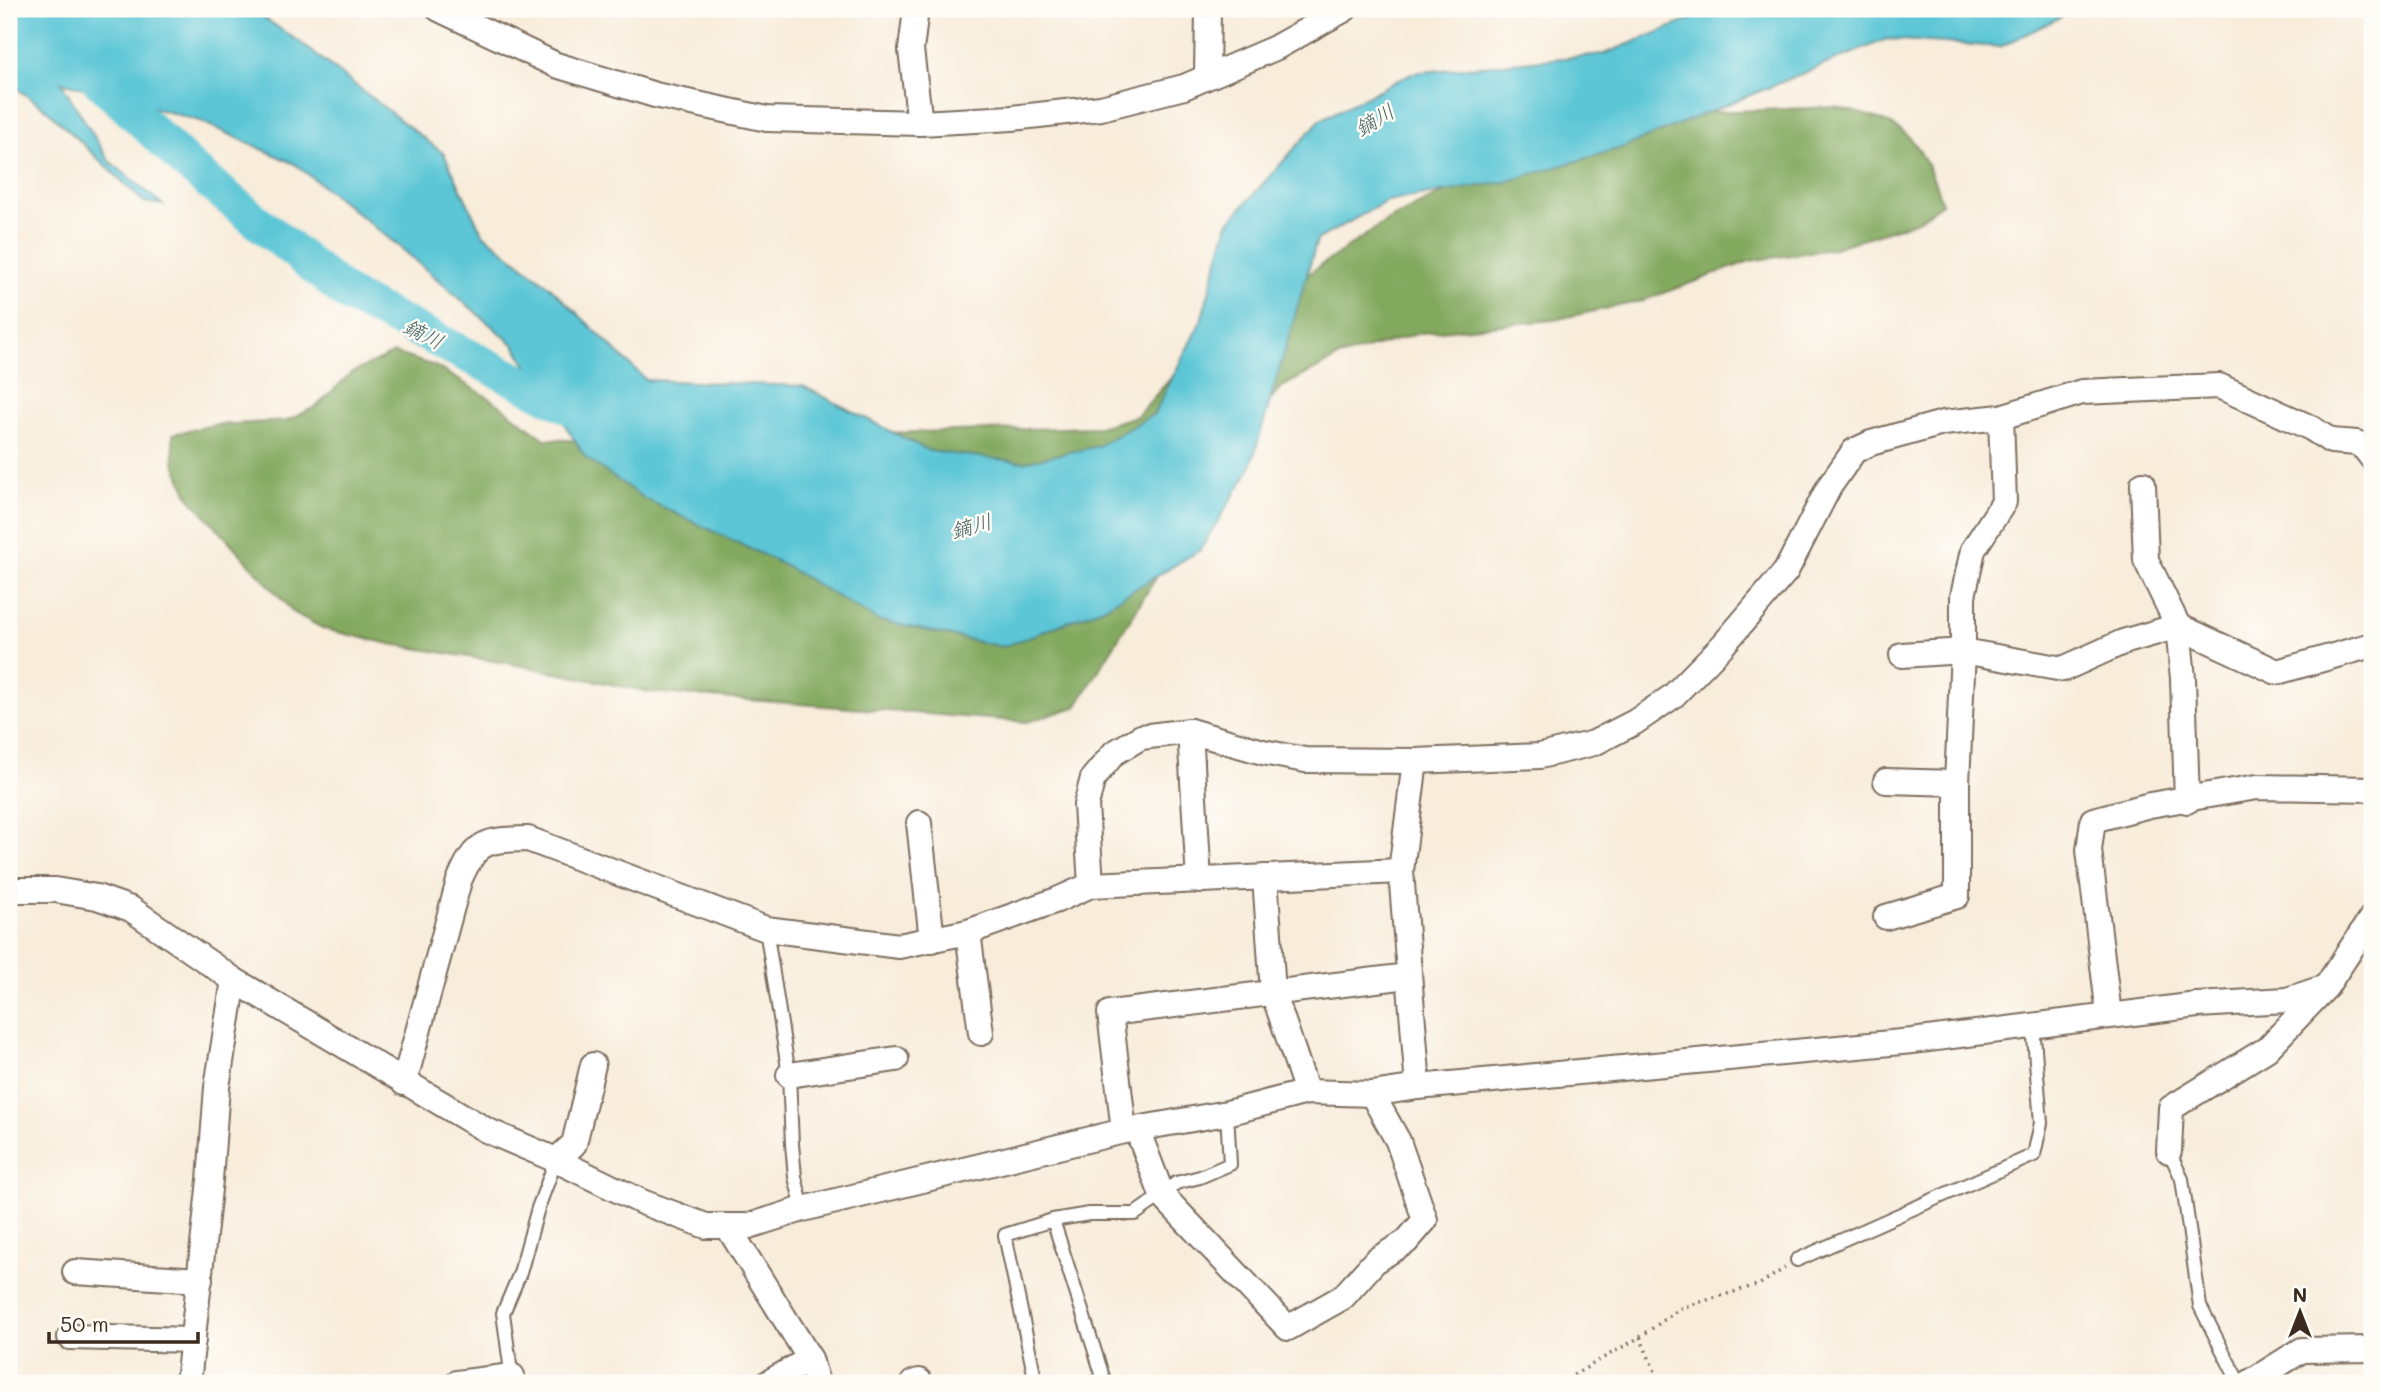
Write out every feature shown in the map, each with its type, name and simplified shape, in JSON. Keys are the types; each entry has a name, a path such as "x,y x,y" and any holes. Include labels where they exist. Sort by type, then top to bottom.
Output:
{"street":[{"path":"439,9 556,65 655,95 767,119 920,124 1012,118 1101,108 1184,87 1275,48 1305,20 1345,9"},
{"path":"916,9 911,50 920,124"},
{"path":"1208,76 1209,9"},
{"path":"1091,885 1086,805 1093,778 1114,752 1141,737 1190,731 1263,752 1305,760 1415,761 1540,755 1594,743 1634,722 1673,696 1723,645 1786,571 1829,487 1854,450 1871,443 1943,423 2001,417 2082,392 2218,386 2311,428 2331,441 2357,443 2372,458"},
{"path":"1886,917 1957,896 1957,783 1964,596 1973,550 2004,502 2001,417"},
{"path":"2143,484 2146,560 2178,626 2183,679 2187,800"},
{"path":"1902,655 1964,651 2063,669 2123,642 2178,626 2277,672 2372,645"},
{"path":"1190,731 1199,881"},
{"path":"1415,761 1401,872 1418,1087"},
{"path":"1886,781 1957,783"},
{"path":"2109,1015 2089,850 2093,820 2150,805 2257,787 2372,789"},
{"path":"919,824 932,940"},
{"path":"404,1083 459,881 468,860 482,844 528,839 766,929 899,946 968,933 1091,885 1401,872"},
{"path":"1265,877 1273,992 1307,1092"},
{"path":"9,890 55,890 97,897 131,909 234,980 486,1130 642,1202 706,1226 728,1227 750,1226 803,1209 1131,1130 1227,1113 1307,1092 1371,1094 1418,1087 1912,1041 2197,1005 2287,1000 2326,987"},
{"path":"2169,1151 2171,1108 2267,1049 2326,987 2372,917"},
{"path":"968,933 981,1033"},
{"path":"1371,1094 1398,1141 1425,1220 1406,1242 1376,1261 1343,1297 1288,1328 1163,1195 1131,1130 1110,1013 1408,976"},
{"path":"188,1383 217,1087 234,980"},
{"path":"789,1075 896,1059"},
{"path":"556,1160 574,1144 593,1065"},
{"path":"728,1227 810,1359 817,1383"},
{"path":"75,1272 200,1280"},
{"path":"70,1337 193,1340"},
{"path":"2249,1383 2302,1350 2372,1349"},
{"path":"768,1383 810,1359"},
{"path":"457,1383 512,1380"}],"lane":[{"path":"766,929 789,1075 792,1144 803,1209"},
{"path":"1797,1259 2035,1155 2041,1123 2033,1025"},
{"path":"1036,1383 1005,1235 1053,1220 1089,1214 1135,1214 1176,1183 1200,1177 1230,1164 1227,1113"},
{"path":"2169,1151 2182,1179 2200,1306 2239,1383"},
{"path":"512,1380 503,1313 520,1273 538,1208 556,1160"},
{"path":"1053,1220 1104,1380 1093,1383"}],"path":[{"path":"1554,1383 1565,1382 1640,1337 1681,1308 1760,1284 1797,1259"},
{"path":"1640,1337 1660,1383"}],"green space":[{"path":"1836,107 1883,121 1907,135 1923,157 1942,203 1915,222 1831,249 1750,261 1642,301 1553,320 1420,333 1339,357 1280,388 1235,443 1188,526 1076,707 1027,722 649,692 518,665 390,644 324,629 294,613 188,496 174,461 173,434 214,425 287,421 317,406 351,373 394,353 435,366 493,400 545,439 586,441 1099,427 1137,416 1172,377 1305,276 1388,220 1469,180 1655,114"}],"water":[{"path":"9,9 251,9 301,43 444,154 482,233 549,286 646,380 803,386 929,451 1024,462 1098,446 1154,414 1201,321 1228,223 1320,120 1412,73 1604,54 1716,9 2077,9 2000,47 1887,39 1621,148 1505,182 1387,201 1317,240 1250,469 1200,550 1103,608 1003,647 877,620 780,563 645,499 586,458 514,345 395,243 295,164 200,121 61,82 109,161 163,205 144,202 47,110 9,83"}],"waterway":[{"name":"鏑川","path":"24,9 190,167 348,295 587,416"}]}
